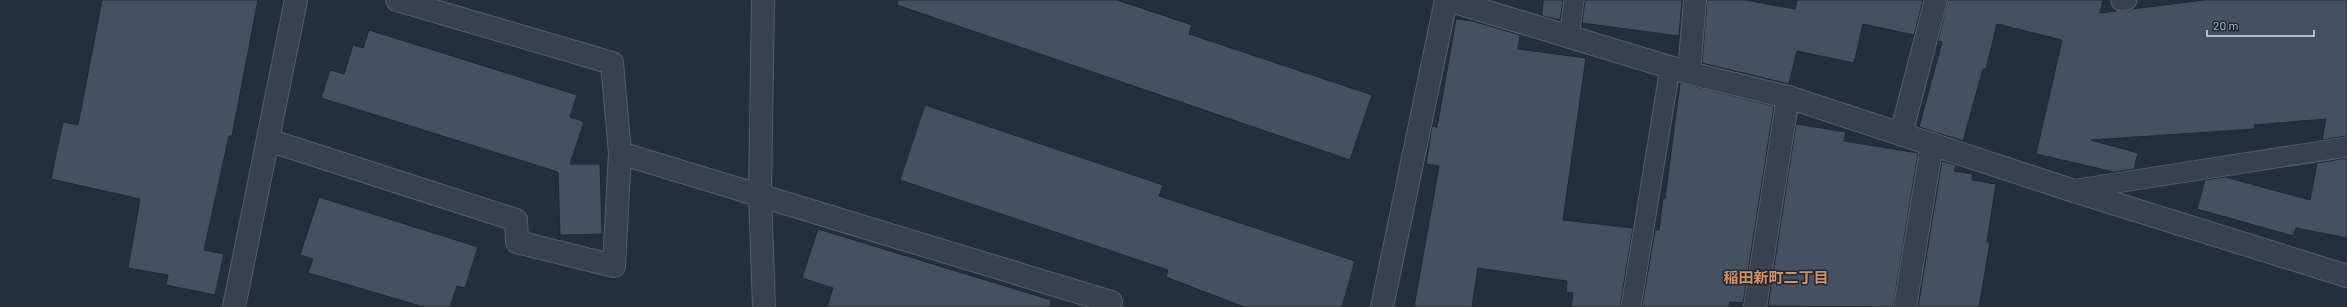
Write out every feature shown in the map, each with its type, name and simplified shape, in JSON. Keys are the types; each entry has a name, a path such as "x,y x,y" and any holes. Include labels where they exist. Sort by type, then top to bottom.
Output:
{"street":[{"path":"234,307 296,0"},
{"path":"268,140 516,220 517,242 614,266 620,153 612,63 397,0"},
{"path":"763,0 760,194 764,307"},
{"path":"1382,307 1447,0 1679,71 1788,97 2071,190 2347,276"},
{"path":"1679,71 1695,0"},
{"path":"1901,134 1936,0"},
{"path":"1755,307 1788,97"},
{"path":"1905,307 1932,144"},
{"path":"620,153 760,194 1111,302 1109,307"}],"lane":[{"path":"1569,37 1574,0"},
{"path":"1631,307 1679,71"},
{"path":"2071,190 2347,148"}],"building":[{"path":"102,0 258,0 232,136 229,136 204,250 224,254 215,295 166,285 168,275 128,268 140,199 51,179 63,122 78,125"},
{"path":"898,0 1117,0 1192,25 1189,34 1372,95 1350,160 897,5"},
{"path":"1543,0 1563,0 1560,20 1542,16"},
{"path":"1585,0 1682,0 1679,36 1582,23"},
{"path":"1707,0 1745,0 1795,9 1797,0 1923,0 1914,35 1863,24 1854,63 1797,51 1789,84 1702,63"},
{"path":"1948,0 2103,0 2100,13 2205,0 2347,0 2347,136 2322,140 2326,119 2254,125 2255,129 2091,140 2138,153 2134,169 2114,172 2036,154 2062,40 1997,24 1986,69 1983,69 1963,141 1919,127 1942,42 1938,41"},
{"path":"1456,19 1473,21 1520,35 1518,49 1586,58 1563,220 1633,228 1620,307 1571,307 1573,293 1566,292 1567,281 1478,268 1472,307 1414,307 1439,166 1426,164 1432,126 1437,127"},
{"path":"369,30 577,95 570,117 584,122 570,164 600,164 602,234 560,235 558,172 321,98 330,70 344,74 353,45 363,48"},
{"path":"1680,83 1774,106 1743,303 1730,302 1729,307 1642,307 1655,230 1659,230 1663,198 1665,199"},
{"path":"925,105 1163,185 1159,196 1355,261 1342,307 1244,307 1166,277 1168,270 900,180"},
{"path":"1796,124 1846,132 1844,141 1918,153 1893,307 1768,306"},
{"path":"2347,158 2347,238 2296,228 2293,236 2197,209 2205,180 2225,177 2310,200 2317,163"},
{"path":"1942,161 1956,165 1954,171 1973,174 1972,180 1996,184 1987,242 1990,242 1979,307 1918,307"},
{"path":"319,197 478,247 465,288 457,286 450,307 424,307 308,273 313,259 300,255"},
{"path":"818,229 1051,300 1050,307 827,307 833,288 802,278"}],"district":[{"name":"稲田新町二丁目","path":"1776,277"}]}
